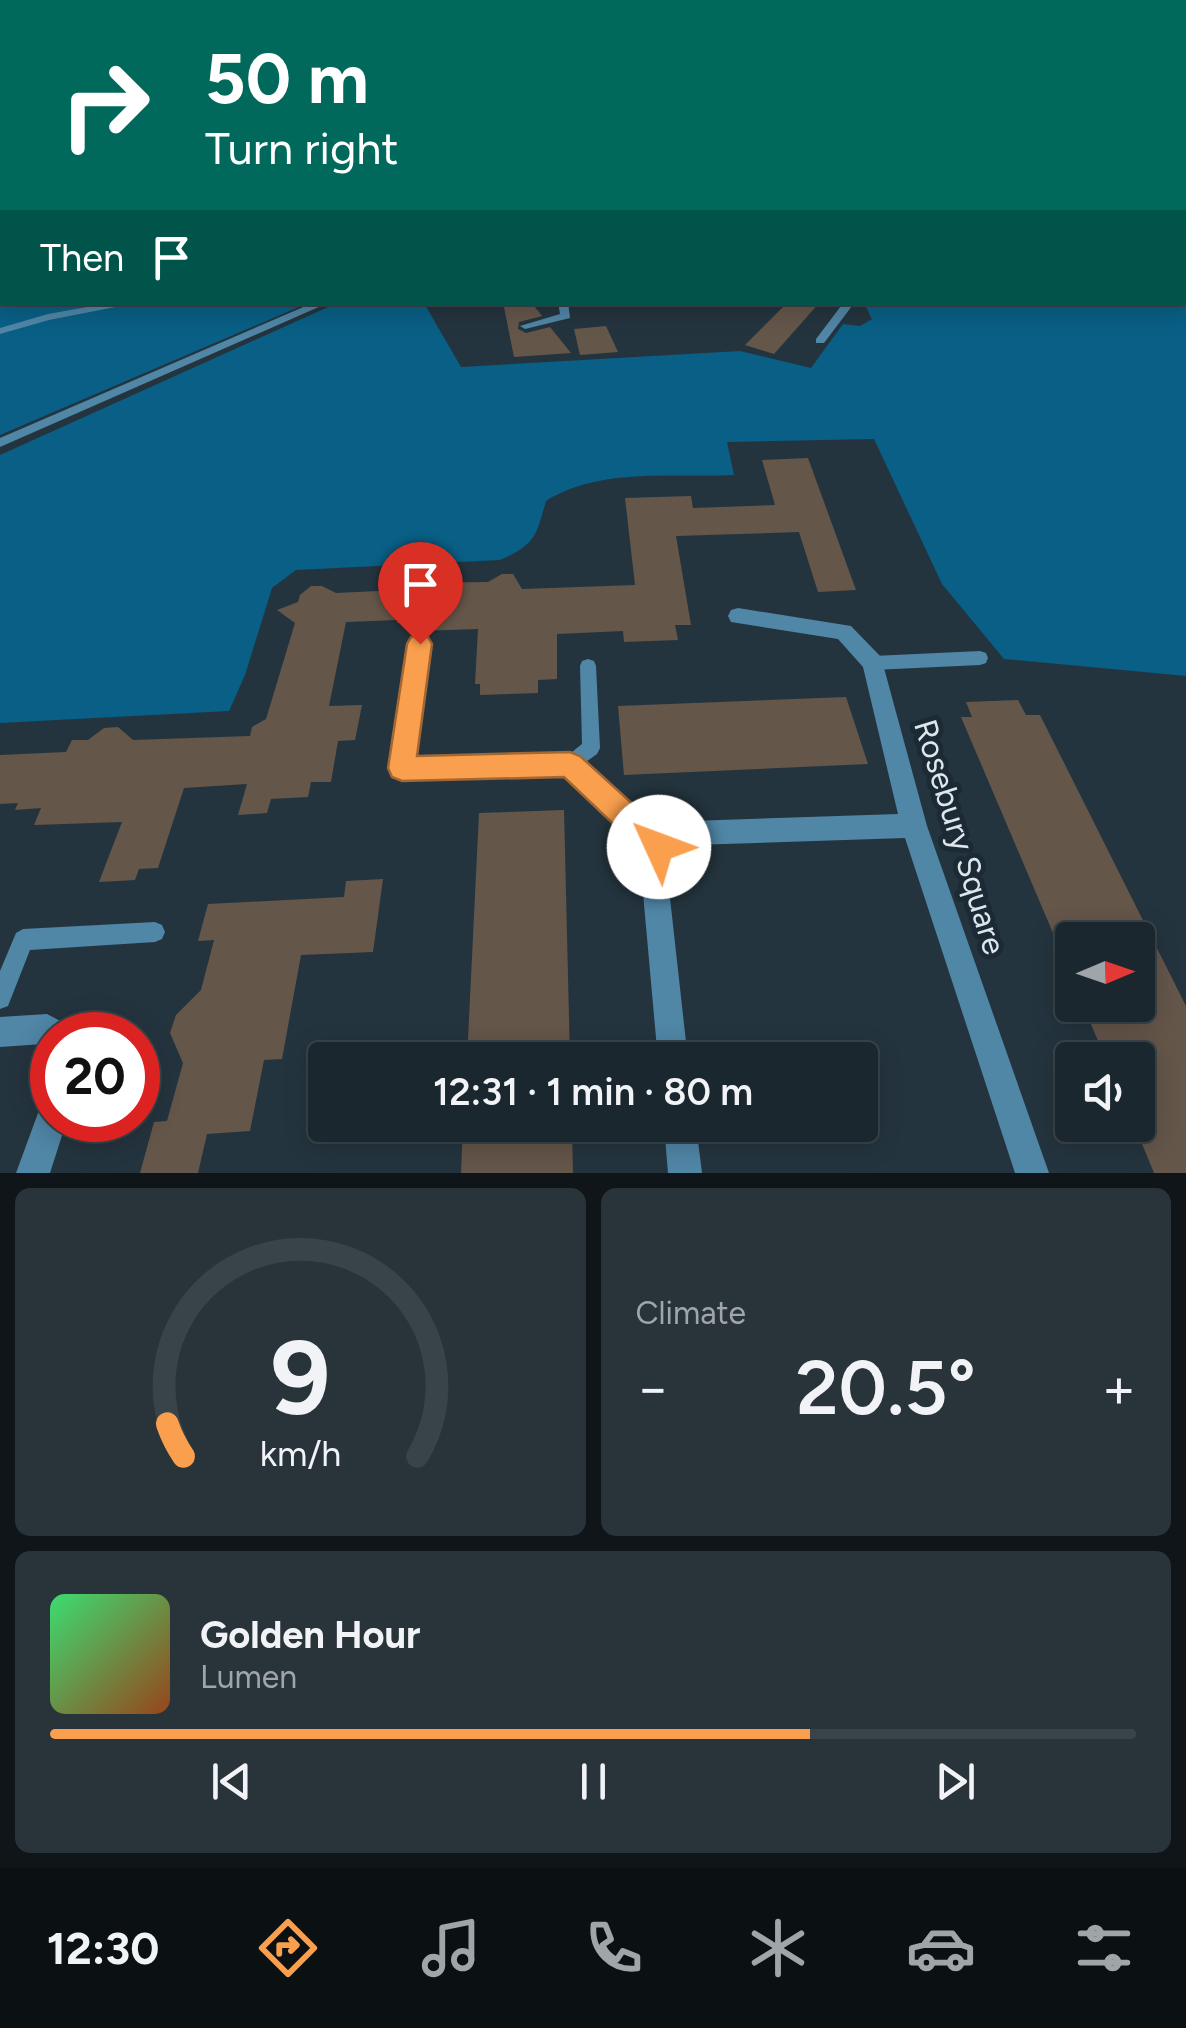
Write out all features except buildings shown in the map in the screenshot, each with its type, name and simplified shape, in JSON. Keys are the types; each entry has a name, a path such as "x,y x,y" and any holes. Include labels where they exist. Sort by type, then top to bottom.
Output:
{"street":[{"path":"738,616 844,632 873,663"},
{"name":"Rosebury Square","path":"873,663 914,826 1032,1173"},
{"path":"672,1042 654,871 659,847 691,833 914,826"},
{"path":"0,1032 30,1030"},
{"path":"33,1173 43,1142"},
{"path":"682,1142 685,1173"}],"lane":[{"path":"0,331 48,317 118,305"},
{"path":"0,444 318,305"},
{"path":"525,326 566,316 564,305"},
{"path":"820,342 848,305"},
{"path":"420,644 402,768 570,764 591,748 588,666"},
{"path":"873,663 980,658"},
{"path":"570,764 659,847"},
{"path":"0,998 23,940 155,932"}],"shaded area":[{"path":"0,305 303,305 0,435"},
{"path":"334,305 425,305 461,367 740,351 811,368 843,324 860,326 872,319 865,305 1186,305 1186,676 1004,659 942,584 874,439 727,442 734,475 637,476 567,490 546,501 537,531 528,544 500,560 296,570 272,588 245,675 229,711 0,723 0,455"}],"route":[{"path":"420,644 402,768 570,764 659,847"}]}
